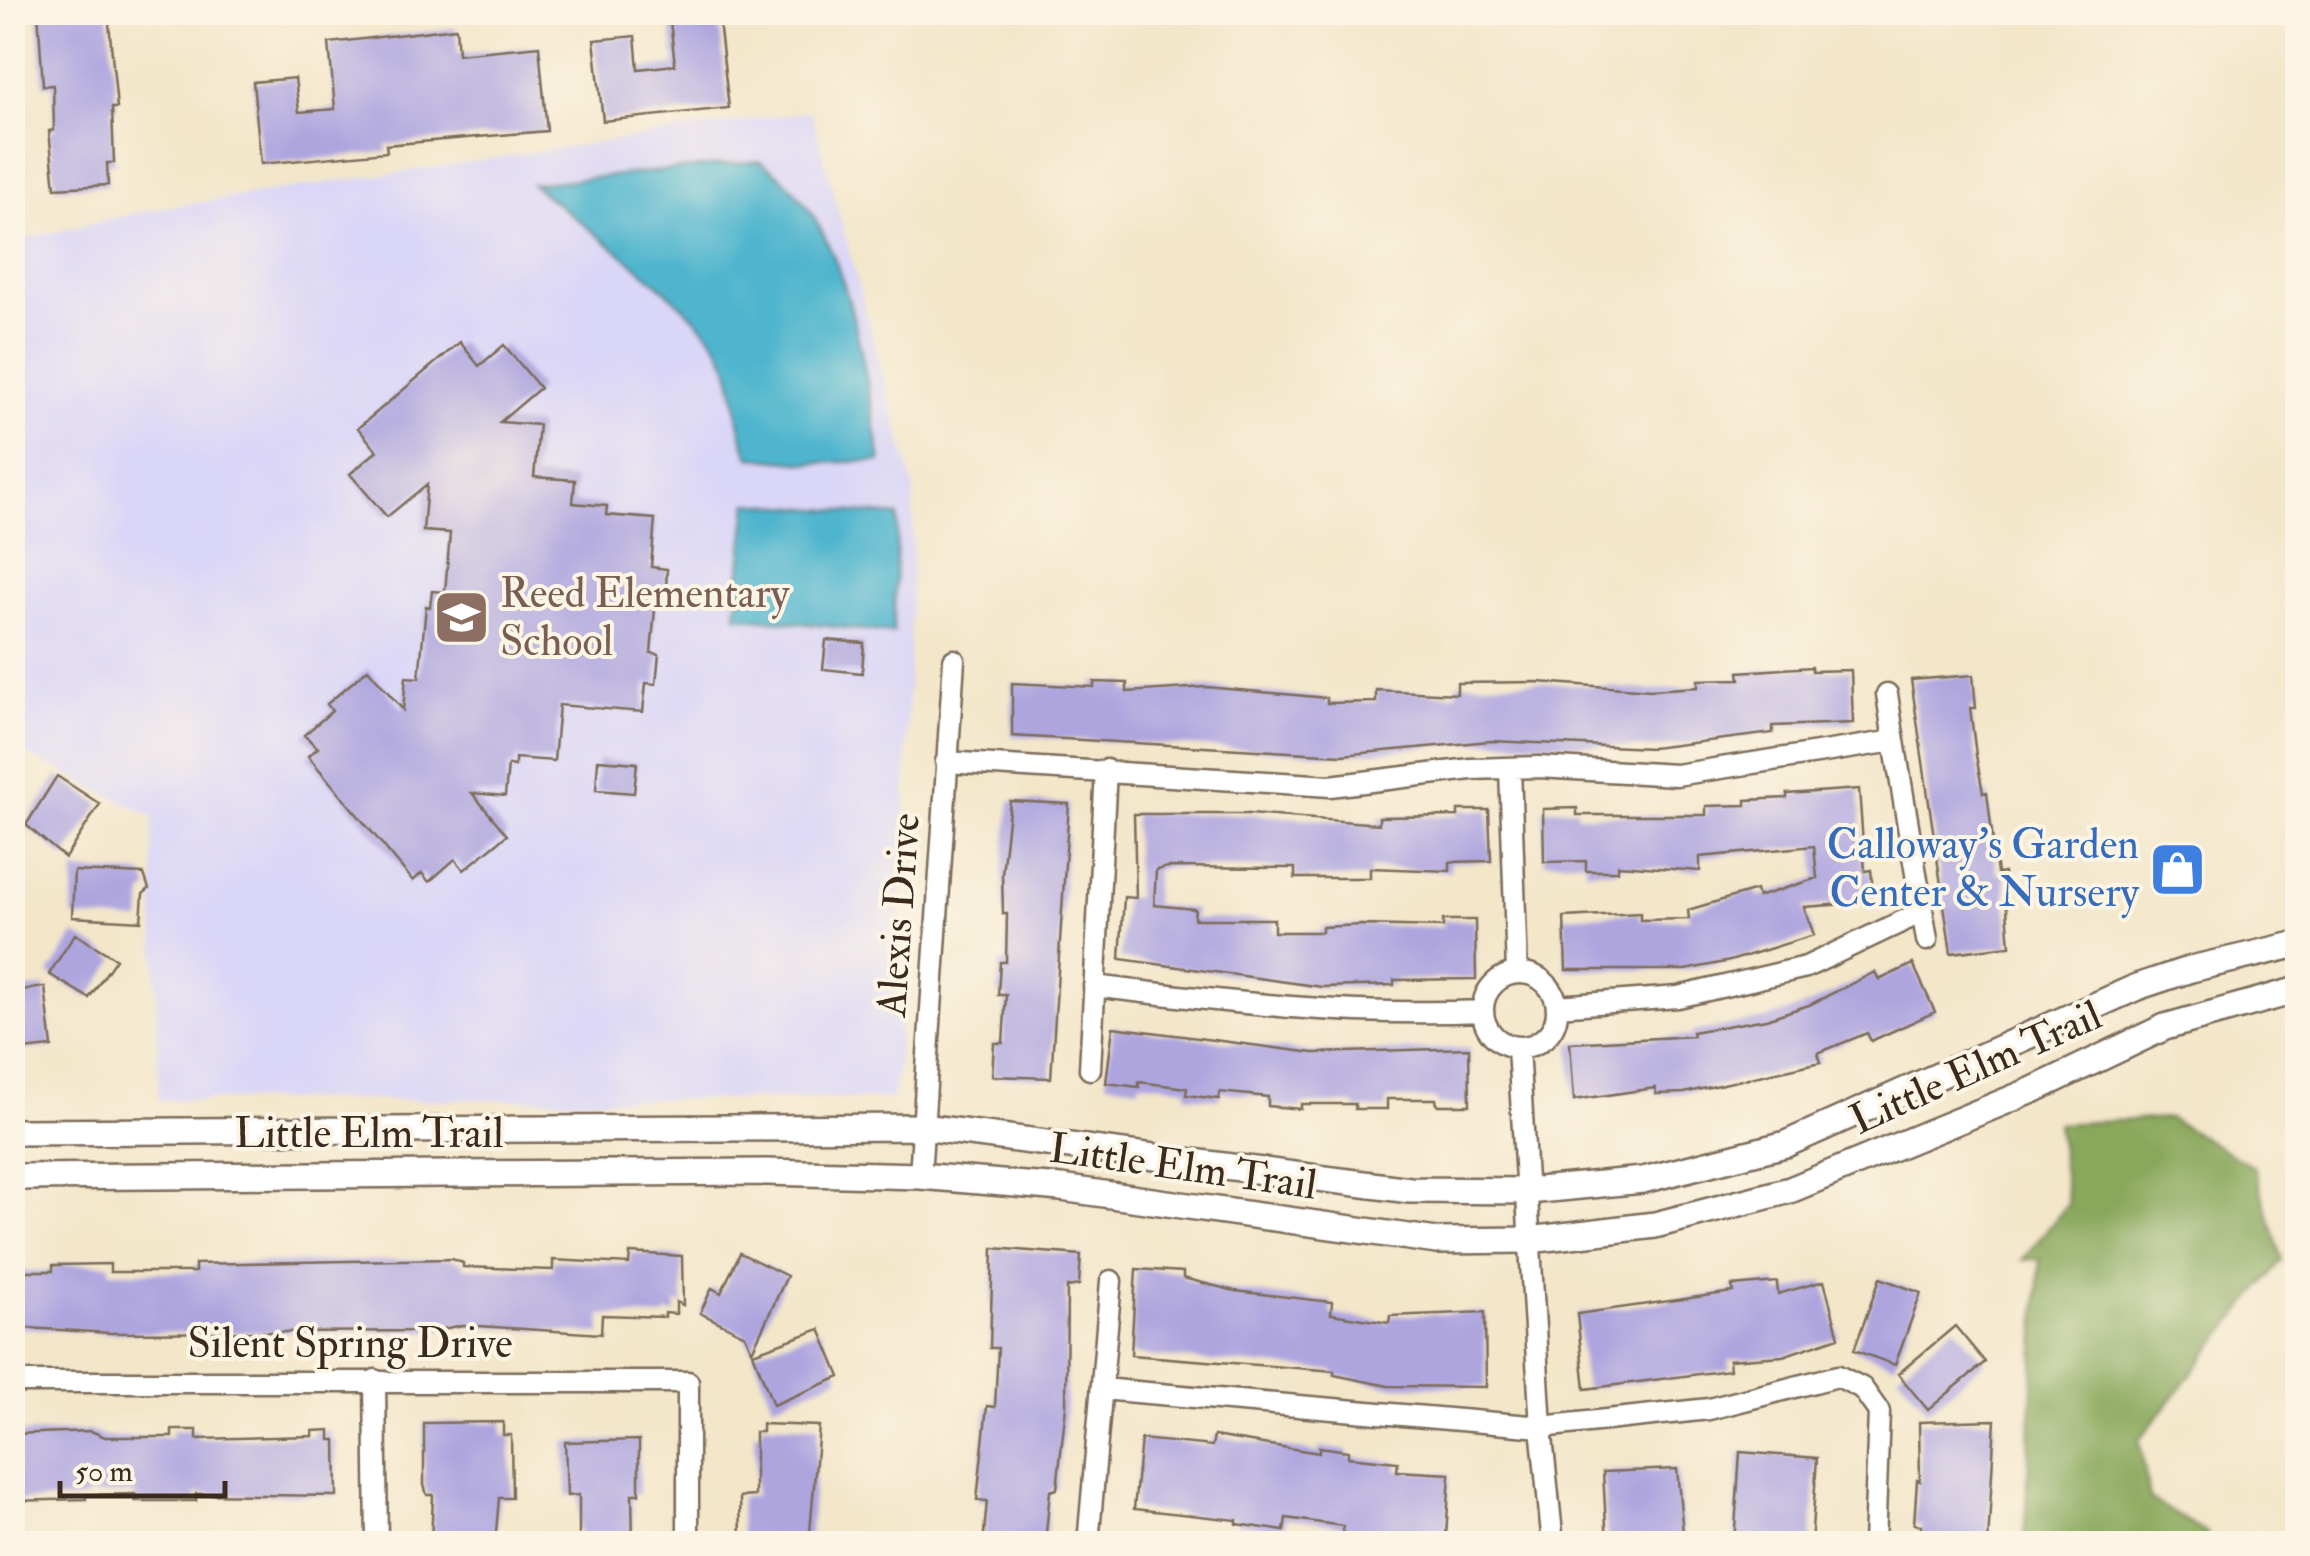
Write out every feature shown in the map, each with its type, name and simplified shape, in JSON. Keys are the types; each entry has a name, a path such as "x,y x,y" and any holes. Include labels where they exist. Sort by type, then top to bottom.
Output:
{"street":[{"name":"Alexis Drive","path":"920,1176 954,660"},
{"path":"1888,694 1927,940"},
{"path":"946,762 1330,786 1510,768 1676,775 1894,741"},
{"path":"1510,768 1517,972"},
{"path":"1090,1069 1106,770"},
{"path":"1557,1006 1678,997 1806,967 1922,912"},
{"name":"Little Elm Trail","path":"12,1132 312,1127 923,1127 1410,1190 1528,1192 1643,1180 1786,1144 2137,987 2191,968 2298,944"},
{"path":"1517,972 1539,978 1557,1006 1551,1031 1542,1040 1518,1048 1497,1040 1482,1010 1488,989 1517,972"},
{"path":"1094,986 1260,1007 1402,1014 1482,1010"},
{"name":"Little Elm Trail","path":"12,1177 746,1172 920,1176 1061,1188 1437,1241 1529,1240 1656,1225 1790,1190 2033,1090 2165,1027 2298,990"},
{"path":"1518,1048 1540,1427 1552,1544"},
{"path":"1088,1544 1112,1281"},
{"path":"1102,1389 1540,1427 1709,1410 1838,1376 1862,1388 1879,1412 1874,1544"},
{"path":"375,1380 377,1544"},
{"name":"Silent Spring Drive","path":"12,1382 688,1382 688,1544"}],"shaded area":[{"name":"Reed Elementary School","path":"811,111 914,488 898,1064 892,1099 159,1100 152,816 13,748 12,242 155,209"}],"green space":[{"path":"2169,1118 2254,1167 2282,1260 2139,1440 2150,1499 2207,1533 2208,1543 2024,1543 2040,1259 2022,1260 2068,1204 2057,1124"}],"water":[{"path":"759,161 789,185 814,217 832,254 858,338 881,461 808,463 750,457 727,366 709,334 664,289 532,184"},
{"path":"748,503 898,516 893,633 736,616"}],"building":[{"path":"38,12 108,12 117,108 112,108 114,163 107,163 108,185 55,188 49,131 54,130 53,85 43,86"},
{"path":"669,12 718,12 729,108 603,121 594,40 635,36 638,69 675,65"},
{"path":"456,28 458,54 539,46 547,131 386,145 387,152 261,164 253,82 295,78 299,112 335,109 329,43"},
{"name":"Reed Elementary School","path":"460,342 479,366 504,345 540,388 500,422 539,425 534,477 575,480 573,503 607,506 606,515 655,519 651,567 667,569 666,588 657,587 651,653 659,654 656,684 646,683 643,712 559,705 554,761 515,758 515,766 508,765 505,796 472,793 507,835 464,870 455,859 429,882 422,873 413,881 308,756 318,748 304,735 332,711 327,704 368,669 403,710 406,677 419,678 426,606 430,607 432,591 445,592 450,533 423,531 427,484 387,517 350,474 377,451 358,428"},
{"path":"826,640 864,643 862,673 823,669"},
{"path":"1812,667 1812,671 1851,670 1853,723 1773,726 1773,733 1652,748 1490,741 1342,755 1012,736 1012,683 1094,687 1094,682 1127,683 1127,692 1206,687 1327,698 1327,703 1376,702 1376,690 1457,694 1457,683 1538,682 1651,690 1698,687 1698,680 1740,679 1739,672"},
{"path":"1973,675 1976,708 1970,708 1976,755 1983,793 1987,792 1997,874 2004,873 2010,946 1951,953 1911,680"},
{"path":"598,760 637,763 634,793 596,790"},
{"path":"57,776 100,804 65,858 26,825"},
{"path":"1859,789 1865,871 1871,870 1874,902 1804,907 1814,935 1730,961 1685,970 1566,970 1564,917 1640,913 1640,920 1689,919 1688,910 1756,890 1758,897 1817,878 1814,846 1700,857 1700,871 1618,865 1618,871 1586,871 1586,861 1544,862 1543,809 1577,808 1577,815 1706,815 1706,806 1746,805 1746,800 1787,798 1787,794"},
{"path":"1010,801 1069,804 1051,1078 992,1076 994,1043 1003,1043 1006,995 998,995 1000,962 1006,962 1007,914 1003,914 1002,874"},
{"path":"1458,810 1489,810 1491,861 1450,862 1450,871 1370,868 1370,878 1295,878 1295,868 1168,867 1156,870 1154,905 1195,909 1194,919 1274,919 1274,932 1322,932 1322,927 1361,925 1443,927 1443,920 1475,920 1476,979 1394,980 1394,985 1322,987 1120,959 1124,897 1136,898 1134,814 1249,814 1379,824 1379,817 1458,816"},
{"path":"74,871 144,874 149,889 143,894 141,921 72,917"},
{"path":"75,934 116,959 89,998 49,974"},
{"path":"1913,964 1935,1012 1871,1041 1867,1033 1818,1053 1821,1062 1684,1093 1656,1094 1655,1088 1574,1100 1570,1043 1693,1036 1692,1032 1766,1019 1809,1005 1875,972 1879,980"},
{"path":"45,987 52,1047 12,1051 12,991"},
{"path":"1113,1027 1314,1053 1469,1048 1470,1105 1437,1105 1436,1099 1387,1099 1387,1109 1355,1109 1355,1104 1301,1104 1301,1109 1268,1106 1268,1097 1220,1092 1219,1099 1186,1095 1187,1088 1139,1082 1139,1087 1106,1083"},
{"path":"993,1248 1081,1255 1079,1285 1067,1287 1066,1406 1057,1489 1050,1491 1045,1544 983,1544 987,1501 977,1500 987,1406 995,1407 998,1348 990,1348"},
{"path":"630,1253 682,1256 683,1305 676,1302 676,1314 665,1313 665,1317 602,1315 601,1334 463,1325 432,1331 110,1333 12,1327 12,1271 53,1271 53,1265 110,1264 110,1272 195,1272 195,1264 452,1259 463,1263 463,1267 553,1270 553,1260 629,1264"},
{"path":"740,1253 787,1276 752,1351 745,1335 700,1313 712,1288 721,1293"},
{"path":"1136,1269 1183,1272 1183,1278 1235,1291 1332,1302 1331,1314 1389,1323 1390,1316 1485,1312 1486,1387 1388,1386 1334,1375 1334,1371 1131,1355"},
{"path":"1880,1278 1921,1293 1895,1365 1854,1350"},
{"path":"1824,1281 1839,1337 1783,1356 1729,1360 1730,1370 1585,1389 1577,1314 1733,1292 1732,1286 1777,1282 1778,1294"},
{"path":"1955,1326 1985,1362 1928,1410 1898,1374"},
{"path":"820,1329 840,1377 773,1405 753,1353"},
{"path":"1995,1420 1988,1544 1920,1544 1921,1525 1914,1524 1917,1480 1920,1481 1919,1422"},
{"path":"503,1422 503,1435 511,1435 512,1498 499,1498 495,1544 431,1544 433,1495 427,1495 424,1485 424,1423"},
{"path":"762,1424 819,1426 809,1544 744,1544 741,1538 740,1497 755,1496 755,1432 762,1432"},
{"path":"172,1430 197,1430 197,1439 313,1436 313,1431 330,1430 330,1440 336,1440 337,1496 196,1494 196,1501 135,1501 135,1494 12,1501 12,1434 91,1431 105,1437 172,1437"},
{"path":"1214,1436 1319,1453 1319,1447 1348,1451 1348,1457 1398,1462 1397,1471 1450,1474 1446,1537 1441,1544 1396,1544 1342,1536 1343,1526 1286,1518 1284,1531 1237,1524 1237,1520 1134,1509 1141,1439 1212,1446"},
{"path":"639,1440 639,1494 632,1494 633,1544 579,1544 579,1495 567,1496 565,1442"},
{"path":"1740,1452 1817,1458 1811,1544 1734,1544"},
{"path":"1677,1469 1684,1544 1607,1544 1603,1472"}],"place":[{"name":"Reed Elementary School","path":"461,618"},
{"name":"Calloway’s Garden Center & Nursery","path":"2178,869"}]}
